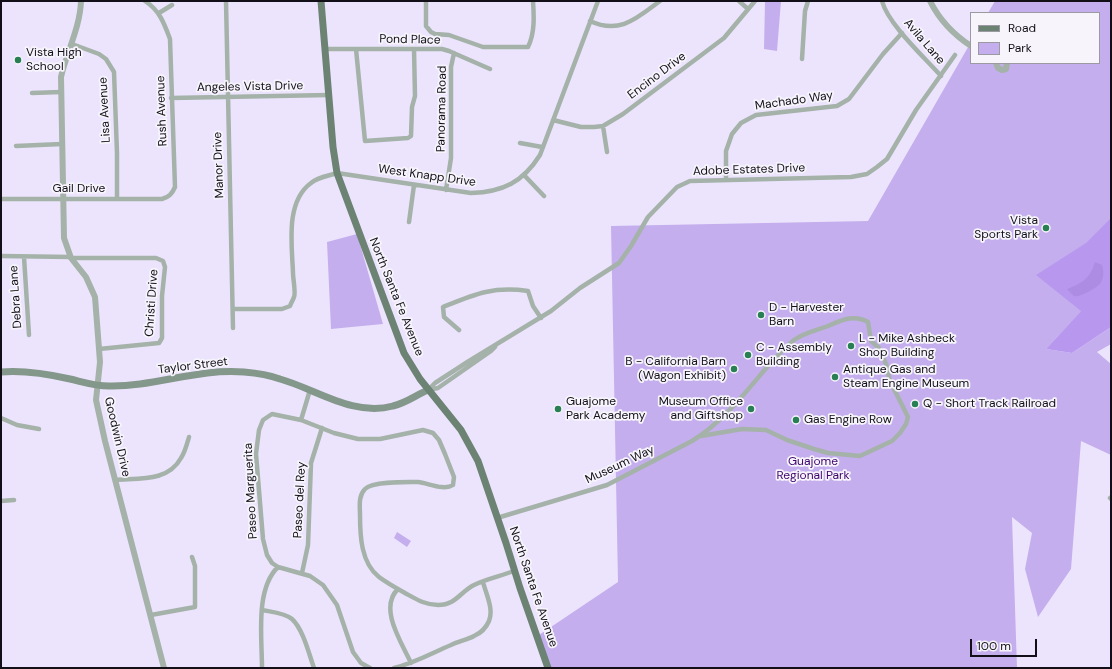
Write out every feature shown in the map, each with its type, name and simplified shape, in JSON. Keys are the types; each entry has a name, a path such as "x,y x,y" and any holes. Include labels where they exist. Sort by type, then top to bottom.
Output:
{"main road":[{"name":"North Santa Fe Avenue","path":"321,1 333,147 337,173 404,353 428,390 453,420 478,461 548,668"},
{"name":"Taylor Street","path":"1,372 28,372 97,385 133,386 201,374 239,372 280,379 351,406 375,408 392,407 409,401 428,390"}],"street":[{"name":"Goodwin Drive","path":"81,1 80,18 61,77 64,238 71,257 86,277 93,292 100,362 96,400 105,441 164,668"},
{"name":"Rush Avenue","path":"145,1 164,20 170,39 175,187 173,193 168,197 157,200"},
{"name":"Manor Drive","path":"226,1 233,328"},
{"path":"426,1 426,26 431,32 434,34 449,35 489,48 528,47 531,40 534,19 533,1"},
{"name":"West Knapp Drive","path":"337,173 471,194 488,193 498,190 517,180 524,175 540,155 598,1"},
{"path":"590,21 607,26 624,24 634,20 660,1"},
{"path":"739,1 748,9"},
{"name":"Encino Drive","path":"553,120 581,127 603,126 623,114 724,38 755,1"},
{"path":"802,59 805,11 808,1"},
{"name":"Avila Lane","path":"882,1 885,11 902,33 941,76"},
{"path":"930,1 939,16 950,29 970,45"},
{"path":"159,14 172,5"},
{"name":"Machado Way","path":"726,180 726,151 732,134 741,123 756,115 837,106 849,99 883,54 902,33"},
{"path":"961,38 970,41"},
{"name":"Lisa Avenue","path":"72,44 99,54 106,59 114,72 117,199"},
{"name":"Pond Place","path":"325,49 442,49 490,69"},
{"path":"356,49 365,141 408,138 411,136 412,107 415,96 414,49"},
{"name":"Panorama Road","path":"446,190 451,158 451,67 454,53"},
{"name":"Adobe Estates Drive","path":"428,390 442,386 492,351 498,344 552,311 580,288 619,263 648,217 678,187 690,181 851,177 866,174 887,159 916,110 955,55"},
{"path":"996,64 998,68 1002,70 1006,68 1007,64"},
{"path":"32,93 61,92"},
{"name":"Angeles Vista Drive","path":"171,98 329,95"},
{"path":"603,126 607,152"},
{"path":"16,146 62,144"},
{"path":"520,144 542,147"},
{"path":"233,309 282,308 290,306 295,296 291,235 292,220 298,198 304,189 312,182 322,177 337,173"},
{"path":"524,175 544,196"},
{"path":"409,222 414,185"},
{"name":"Gail Drive","path":"1,199 157,200"},
{"path":"1,256 71,257"},
{"name":"Debra Lane","path":"24,257 29,335"},
{"name":"Christi Drive","path":"71,257 156,258 163,260 165,267 162,296 162,338 159,343 99,348"},
{"path":"459,330 444,318 443,307 491,289 528,291 533,306 541,318"},
{"name":"Museum Way","path":"497,518 607,485 701,436 728,412 770,363 795,340 847,318 856,317 868,322 871,341 879,348 886,364 890,381 908,417 906,424 892,441 860,456 828,453 787,440 766,430 742,429 701,436"},
{"path":"302,420 310,390"},
{"name":"Paseo Marguerita","path":"278,567 272,563 267,555 263,539 256,454 259,430 263,420 272,414 302,420 334,433 358,439 401,436 423,430 432,433 439,440 454,477 453,485 450,487 444,487 419,482 375,484 366,488 360,500 360,529 364,554 369,566 378,576 427,604 439,605 455,601 471,587 514,571"},
{"path":"1,418 18,425 39,429"},
{"name":"Paseo del Rey","path":"302,573 308,545 311,464 322,428"},
{"path":"116,480 159,476 167,472 181,458 189,437"},
{"path":"1,502 14,500"},
{"path":"151,615 195,607 195,566 192,557"},
{"path":"262,668 262,605 272,573 278,567 310,576 323,585 336,604 353,652 361,663 370,668"},
{"path":"394,668 411,663 475,636 484,629 490,620 490,604 483,582"},
{"path":"398,588 393,593 389,606 390,618 411,663"},
{"path":"262,610 285,615 292,620 300,630 314,668"}],"green space":[{"path":"765,1 781,1 777,51 764,49"},
{"name":"Guajome Regional Park","path":"995,1 1111,1 1111,279 1046,349 1072,353 1111,327 1111,344 1097,352 1111,364 1111,455 1081,441 1071,569 1038,617 1025,569 1032,533 1012,517 1017,668 551,668 539,635 618,582 611,226 868,221 970,44 970,64 1100,64 1100,12 989,12"},
{"path":"357,234 383,324 331,329 327,242"},
{"path":"397,532 411,541 407,547 394,538"}],"shaded area":[{"path":"1111,218 1111,327 1072,353 1046,349 1081,311 1036,275 1086,243"},
{"path":"1095,262 1103,267 1103,277 1100,284 1084,294 1074,296 1067,289 1082,282 1091,272"}],"place":[{"name":"Vista High School","path":"18,60"},
{"name":"Vista Sports Park","path":"1046,228"},
{"name":"D - Harvester Barn","path":"761,315"},
{"name":"L - Mike Ashbeck Shop Building","path":"851,346"},
{"name":"C - Assembly Building","path":"748,355"},
{"name":"B - California Barn (Wagon Exhibit)","path":"734,369"},
{"name":"Antique Gas and Steam Engine Museum","path":"835,377"},
{"name":"Q - Short Track Railroad","path":"915,404"},
{"name":"Guajome Park Academy","path":"558,409"},
{"name":"Museum Office and Giftshop","path":"751,409"},
{"name":"Gas Engine Row","path":"796,420"}]}
